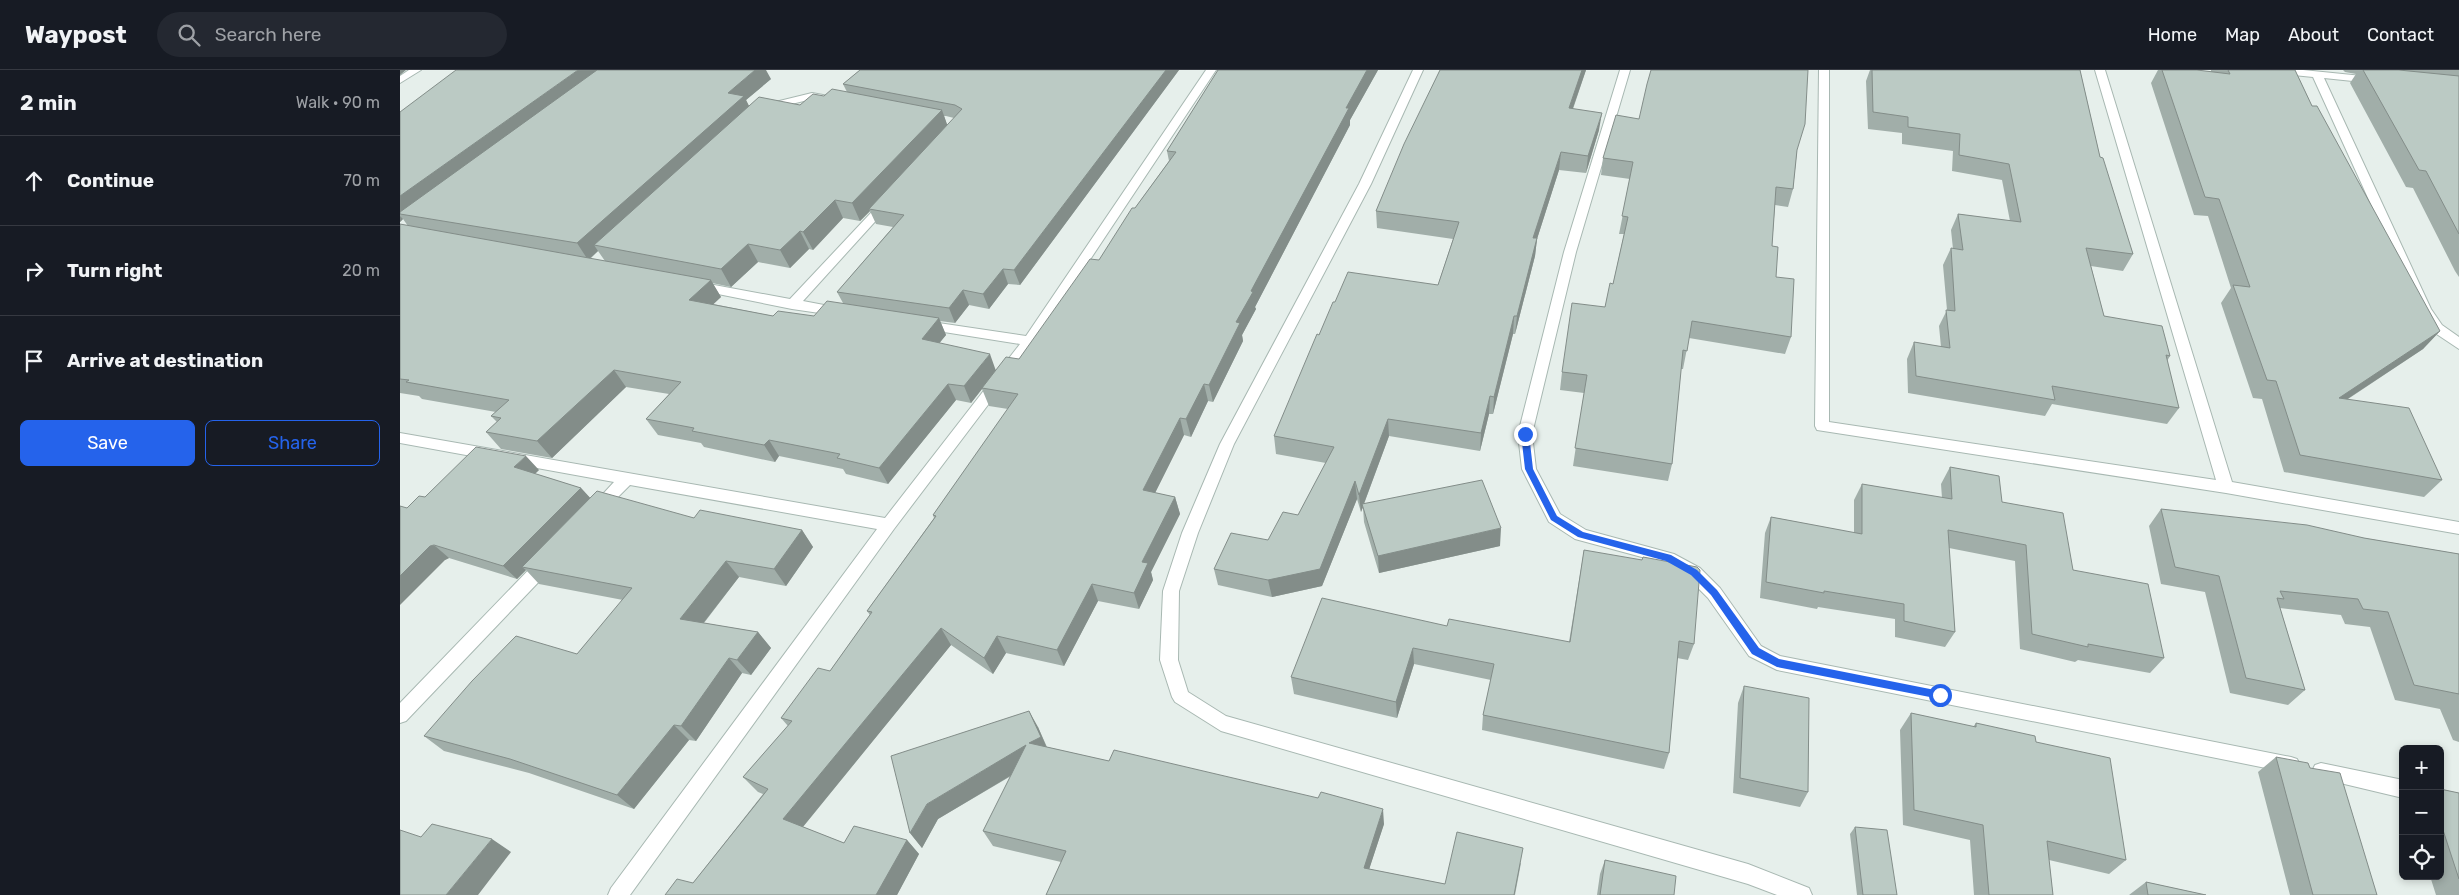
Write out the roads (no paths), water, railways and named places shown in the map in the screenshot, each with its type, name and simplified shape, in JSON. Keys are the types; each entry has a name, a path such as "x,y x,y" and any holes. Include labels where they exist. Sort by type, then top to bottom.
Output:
{"street":[{"path":"400,80 416,70"},
{"path":"618,895 888,525 1029,340 1211,70"},
{"path":"1418,70 1365,184 1227,444 1190,533 1171,591 1169,660 1181,697 1221,723 1748,874 1802,895"},
{"path":"1625,70 1570,252 1525,434 1529,469 1554,518 1581,535 1668,558 1694,573 1714,593 1755,651 1777,663 2314,769 2399,788"},
{"path":"1824,70 1822,426 2226,487 2459,528"},
{"path":"2100,70 2226,487"},
{"path":"2272,70 2377,81 2367,70"},
{"path":"2318,76 2425,310 2437,328 2459,344"},
{"path":"759,114 766,107 812,96 840,101"},
{"path":"792,305 893,196"},
{"path":"687,284 792,305 852,314"},
{"path":"911,322 1029,340"},
{"path":"400,438 888,525"},
{"path":"585,522 626,479"},
{"path":"400,715 558,551"}]}
